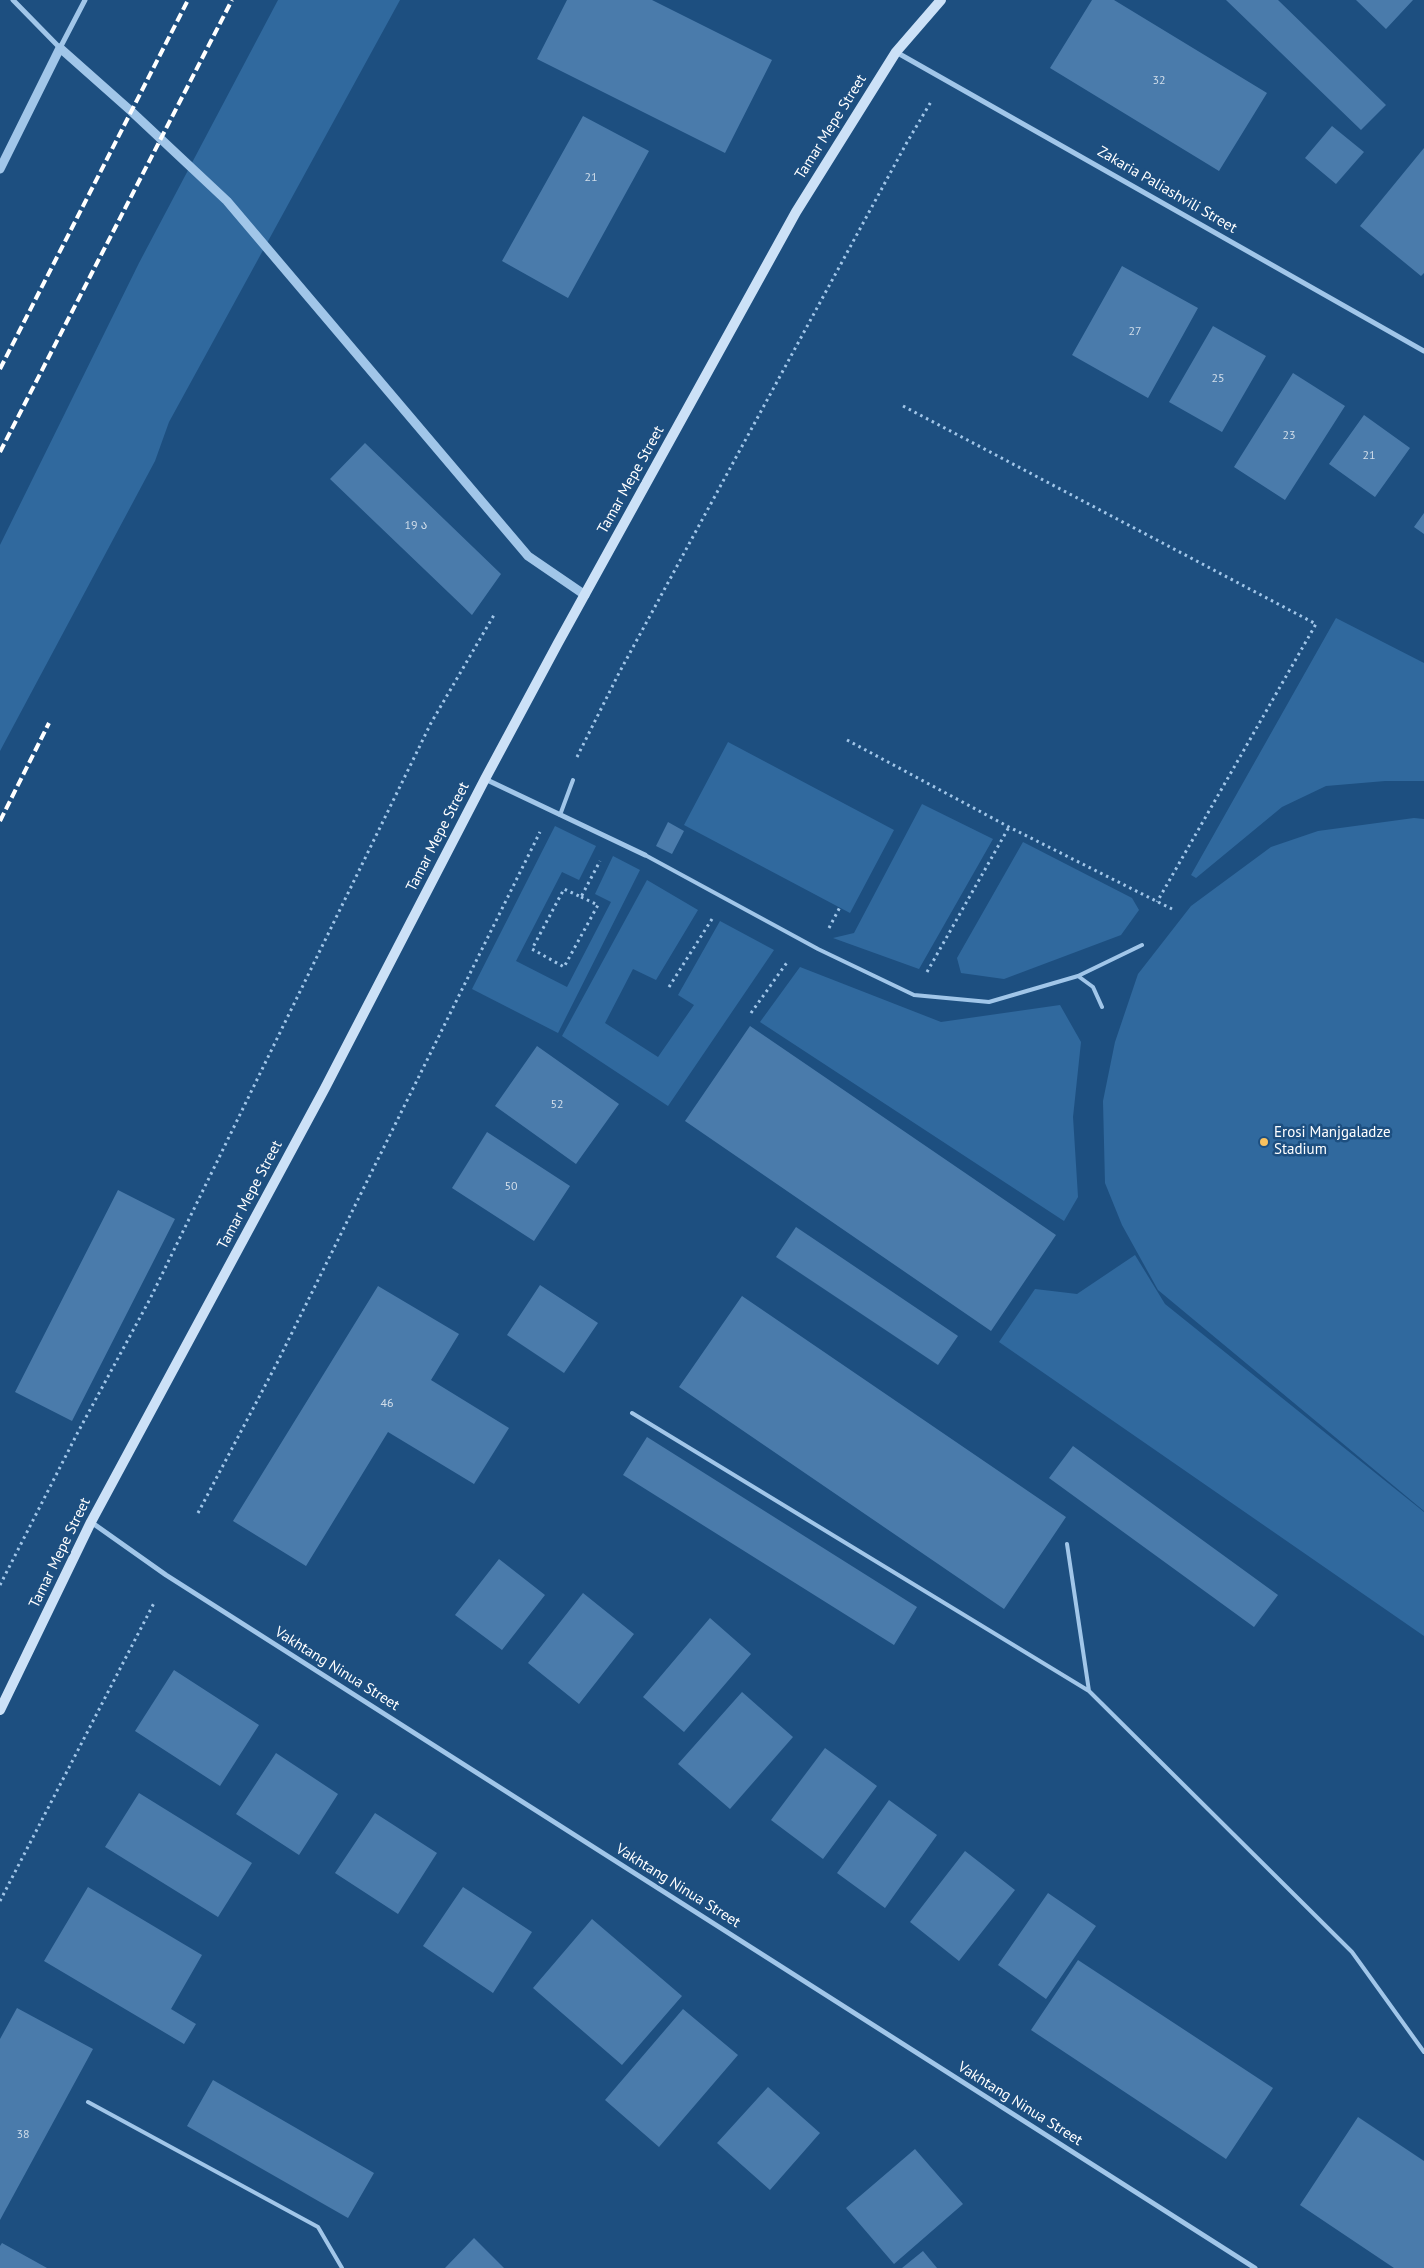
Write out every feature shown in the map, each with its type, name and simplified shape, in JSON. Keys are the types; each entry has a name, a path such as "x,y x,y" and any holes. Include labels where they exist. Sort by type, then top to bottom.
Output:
{"main road":[{"name":"Tamar Mepe Street","path":"0,1710 91,1522 325,1088 485,779 585,595 796,212 896,52 941,0"}],"street":[{"path":"13,0 60,48 132,111 227,202 528,556 585,595"},
{"path":"0,169 85,0"},
{"name":"Zakaria Paliashvili Street","path":"896,52 1424,351"},
{"path":"485,779 610,841 644,855"},
{"name":"Vakhtang Ninua Street","path":"91,1522 182,1585 1255,2268"}],"lane":[{"path":"560,816 573,780"},
{"path":"644,855 803,940 914,995 989,1002 1078,976 1142,945"},
{"path":"1078,976 1093,987 1102,1007"},
{"path":"632,1413 1088,1691 1352,1952 1424,2052"},
{"path":"1067,1544 1088,1691"},
{"path":"88,2102 318,2227 342,2268"}],"path":[{"path":"904,406 1316,624 1157,902"},
{"path":"0,1585 78,1432 150,1298 431,723 494,614"},
{"path":"847,740 1009,827 1172,909"},
{"path":"914,995 1009,827"},
{"path":"581,897 610,841"},
{"path":"564,889 581,897 598,905 564,967 532,949 564,889"},
{"path":"669,987 724,899"},
{"path":"751,1013 803,940"},
{"path":"0,1900 154,1603"}],"shaded area":[{"path":"278,0 400,0 169,422 155,461 0,751 0,545 139,263"},
{"path":"1336,618 1424,663 1424,781 1385,781 1326,786 1282,807 1196,878 1191,875"},
{"path":"728,742 894,830 850,913 684,825"},
{"path":"922,804 993,839 919,969 833,938 854,933"},
{"name":"Erosi Manjgaladze Stadium","path":"1414,818 1424,819 1424,1511 1158,1290 1122,1225 1105,1183 1103,1101 1115,1042 1138,974 1191,906 1271,847 1318,831"},
{"path":"555,826 596,846 579,880 562,872 516,961 567,987 611,902 595,894 613,856 640,870 558,1033 472,989"},
{"path":"1023,842 1132,898 1139,910 1121,935 1004,979 961,973 957,958"},
{"path":"647,880 698,910 656,980 633,969 605,1023 658,1057 694,1005 678,995 720,921 774,950 668,1106 562,1036"},
{"path":"800,967 941,1022 1060,1005 1081,1042 1073,1117 1078,1197 1064,1221 760,1022"},
{"path":"1135,1255 1165,1304 1424,1512 1424,1636 999,1342 1035,1289 1077,1294"}],"building":[{"path":"567,0 652,0 772,60 725,153 537,59"},
{"path":"1092,0 1114,0 1267,93 1219,171 1050,68"},
{"path":"1226,0 1278,0 1386,105 1361,130"},
{"path":"1356,0 1413,0 1386,29"},
{"path":"583,116 649,151 568,298 502,261"},
{"path":"1332,126 1364,152 1336,184 1305,158"},
{"path":"1424,148 1424,273 1421,276 1360,226"},
{"path":"1122,266 1198,308 1148,398 1072,355"},
{"path":"1213,326 1266,356 1222,432 1169,402"},
{"path":"1293,373 1345,406 1285,500 1234,467"},
{"path":"1364,415 1410,448 1375,497 1329,464"},
{"path":"365,443 501,574 472,615 330,479"},
{"path":"1424,513 1424,534 1414,527"},
{"path":"668,822 684,831 672,854 656,846"},
{"path":"750,1026 1056,1235 991,1331 685,1121"},
{"path":"537,1046 619,1104 576,1164 495,1106"},
{"path":"487,1132 570,1186 534,1241 452,1188"},
{"path":"118,1190 175,1219 72,1421 15,1392"},
{"path":"796,1227 958,1336 938,1365 776,1257"},
{"path":"540,1285 598,1323 564,1373 507,1335"},
{"path":"378,1286 459,1334 431,1380 509,1428 474,1484 388,1432 306,1566 233,1521"},
{"path":"742,1296 1066,1517 1004,1609 679,1387"},
{"path":"647,1437 917,1607 894,1645 623,1475"},
{"path":"1073,1446 1278,1595 1254,1627 1049,1478"},
{"path":"499,1559 545,1595 502,1650 455,1615"},
{"path":"583,1593 634,1634 579,1704 528,1663"},
{"path":"710,1618 751,1654 684,1732 643,1697"},
{"path":"174,1670 259,1725 220,1786 135,1731"},
{"path":"742,1692 793,1737 730,1809 678,1764"},
{"path":"825,1748 877,1786 823,1859 771,1820"},
{"path":"276,1753 338,1794 299,1855 236,1814"},
{"path":"139,1793 252,1863 218,1917 105,1847"},
{"path":"889,1800 937,1835 885,1908 837,1873"},
{"path":"375,1813 437,1853 398,1914 335,1873"},
{"path":"965,1851 1015,1890 959,1961 910,1922"},
{"path":"88,1887 202,1955 171,2009 196,2024 184,2044 44,1961"},
{"path":"463,1887 532,1932 493,1993 423,1946"},
{"path":"1048,1893 1096,1926 1046,1999 998,1965"},
{"path":"592,1919 682,1996 622,2065 533,1988"},
{"path":"1078,1960 1273,2088 1226,2159 1031,2030"},
{"path":"17,2008 93,2049 0,2220 0,2039"},
{"path":"683,2009 738,2055 659,2147 605,2100"},
{"path":"213,2080 374,2173 348,2218 187,2126"},
{"path":"768,2087 820,2133 770,2190 717,2143"},
{"path":"1358,2117 1424,2161 1424,2268 1394,2268 1300,2205"},
{"path":"915,2149 963,2204 894,2264 846,2208"},
{"path":"474,2238 504,2268 445,2268"},
{"path":"2,2243 47,2268 0,2268 0,2246"},
{"path":"923,2251 937,2268 902,2268"}],"railway":[{"path":"0,369 188,0"},
{"path":"0,452 232,0"},
{"path":"0,821 49,723"}],"place":[{"name":"Erosi Manjgaladze Stadium","path":"1264,1142"}]}
